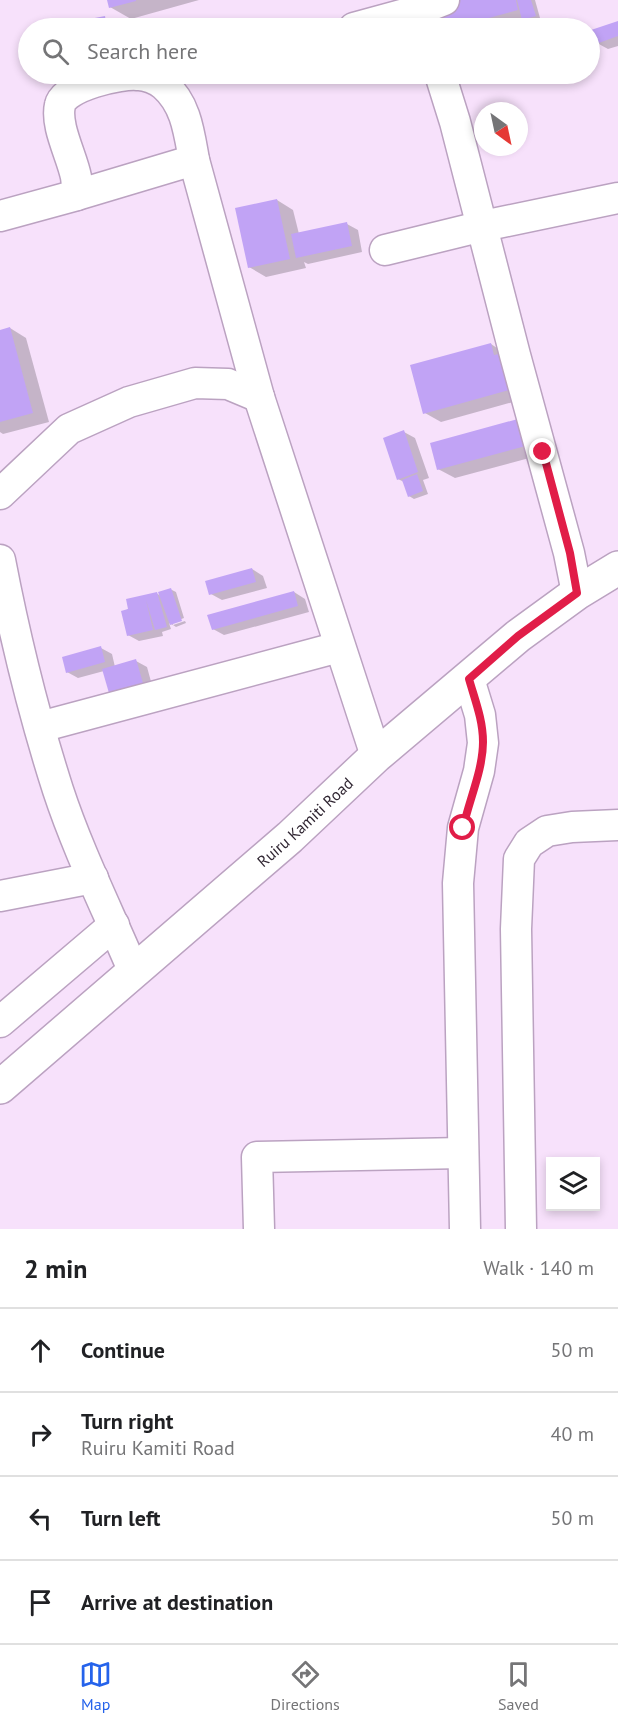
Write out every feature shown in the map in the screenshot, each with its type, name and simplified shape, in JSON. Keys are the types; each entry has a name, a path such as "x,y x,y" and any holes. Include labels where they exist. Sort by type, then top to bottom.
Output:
{"main road":[{"name":"Ruiru Kamiti Road","path":"0,1087 290,837 376,756 518,636 577,593 618,568"}],"street":[{"path":"422,18 444,0"},
{"path":"77,195 76,177 59,116 60,104 63,98 90,84"},
{"path":"163,84 179,102 186,122 194,160 259,397 376,756"},
{"path":"443,84 570,553 577,593"},
{"path":"0,216 194,160"},
{"path":"385,250 483,226 618,198"},
{"path":"0,494 69,429 129,402 195,383 228,384 259,397"},
{"path":"0,560 8,640 40,728 58,791 133,970"},
{"path":"40,728 339,647"},
{"path":"465,1229 458,884 463,828 483,743 480,715 469,679"},
{"path":"521,1229 516,928 519,860 529,843 547,831 572,827 618,825"},
{"path":"0,896 93,878"},
{"path":"0,1022 114,925"},
{"path":"259,1229 257,1157 463,1153"}],"building":[{"path":"107,0 136,0 136,1 109,8"},
{"path":"459,0 516,0 518,10 489,18 436,18 433,7"},
{"path":"517,0 531,0 536,16 522,18"},
{"path":"618,21 618,36 600,43 600,27"},
{"path":"277,199 290,259 248,268 235,208"},
{"path":"347,222 352,246 296,258 291,234"},
{"path":"10,327 33,413 0,422 0,330"},
{"path":"491,343 494,355 499,354 516,388 423,414 410,365"},
{"path":"525,417 533,444 437,470 430,443"},
{"path":"404,430 418,472 397,480 383,438"},
{"path":"417,474 423,491 408,497 402,480"},
{"path":"252,568 256,582 209,595 205,581"},
{"path":"171,588 182,621 170,625 158,592"},
{"path":"294,591 298,606 212,630 207,615"},
{"path":"157,592 167,627 155,630 146,600 153,630 127,636 121,611 128,609 126,599"},
{"path":"101,646 105,662 66,673 62,657"},
{"path":"136,659 145,690 111,700 102,669"}],"route":[{"path":"463,828 483,743 480,715 469,679 518,636 577,593 570,553 543,452"}]}
